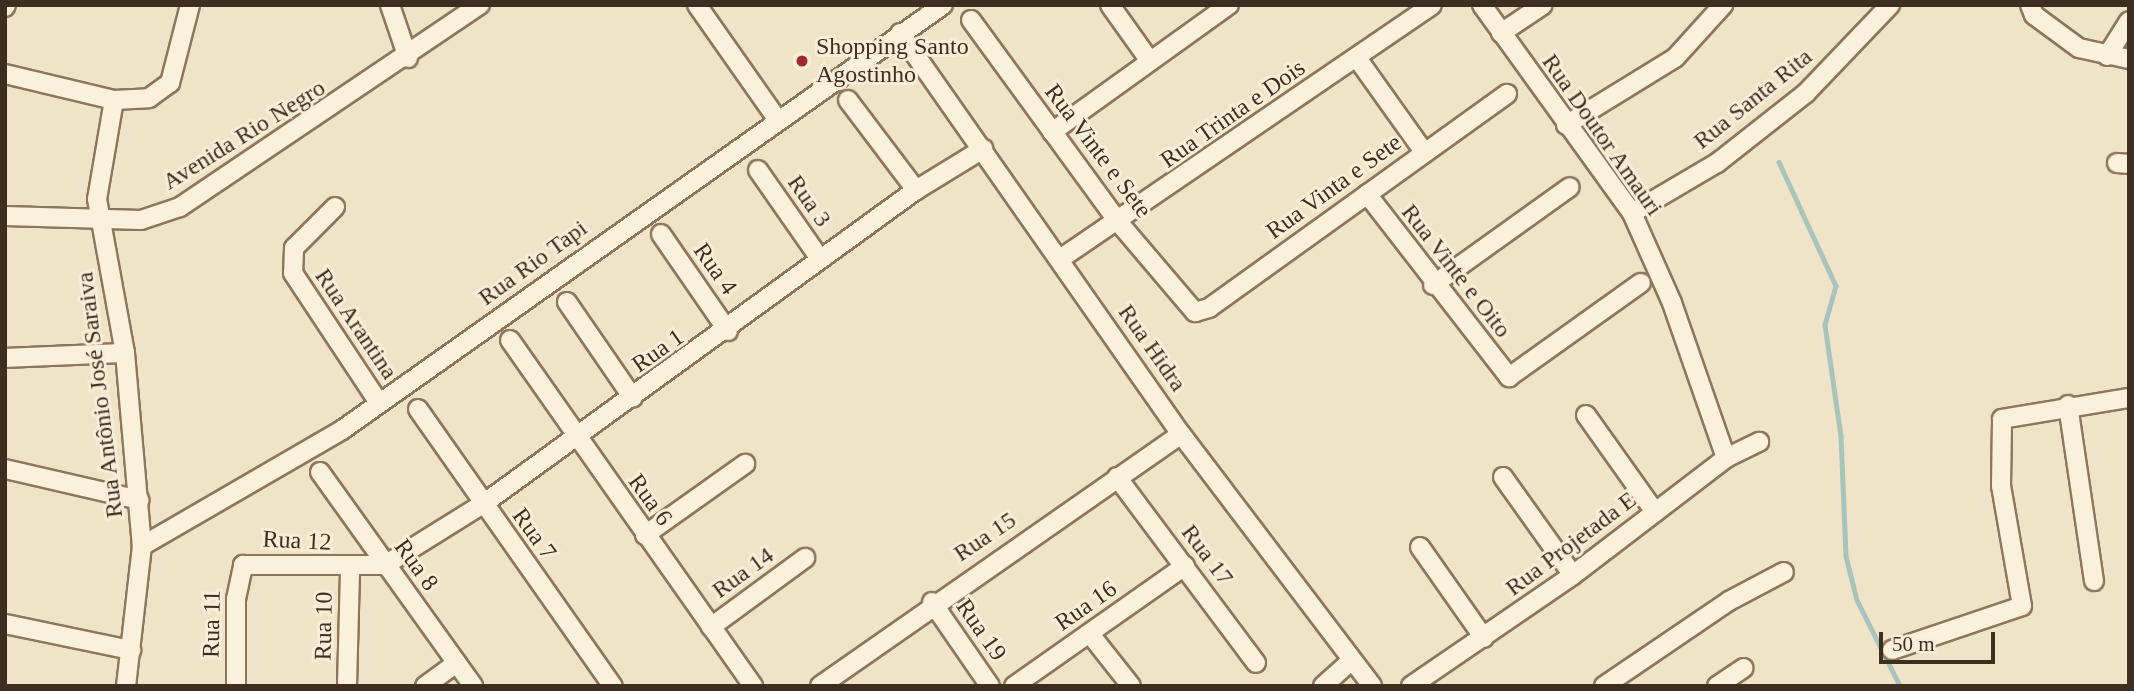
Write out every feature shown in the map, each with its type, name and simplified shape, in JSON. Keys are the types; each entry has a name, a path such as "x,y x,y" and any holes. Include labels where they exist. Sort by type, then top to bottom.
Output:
{"street":[{"path":"5,74 114,100 162,93 190,5"},
{"path":"390,5 408,58"},
{"name":"Avenida Rio Negro","path":"5,215 103,222 142,220 180,207 408,58 480,5"},
{"path":"696,5 777,119"},
{"name":"Rua Rio Tapi","path":"142,546 379,403 777,119 943,5"},
{"path":"1110,5 1150,61"},
{"path":"1052,132 1229,5"},
{"name":"Rua Trinta e Dois","path":"1060,260 1120,224 1432,5"},
{"name":"Rua Doutor Amauri","path":"1482,5 1632,213 1672,303 1726,458"},
{"path":"1501,33 1543,5"},
{"path":"1566,125 1675,58 1723,5"},
{"name":"Rua Santa Rita","path":"1632,213 1717,163 1806,93 1890,5"},
{"path":"2032,10 2079,48 2129,59"},
{"name":"Rua Vinte e Sete","path":"971,20 1120,224 1189,310"},
{"path":"2107,56 2129,21"},
{"name":"Rua Hidra","path":"900,33 1181,434 1350,661 1372,686"},
{"path":"1357,58 1423,152"},
{"name":"Rua Vinta e Sete","path":"1189,310 1209,308 1507,93"},
{"name":"Rua Antônio José Saraiva","path":"114,100 101,158 103,222 125,353 142,546 126,686"},
{"path":"849,100 916,190"},
{"name":"Rua 1","path":"350,568 385,565 483,504 728,331 916,190 983,149"},
{"name":"Rua 3","path":"758,170 820,260"},
{"path":"1433,285 1570,187"},
{"name":"Rua Vinte e Oito","path":"1367,194 1433,285 1508,377 1641,283"},
{"name":"Rua Arantina","path":"335,207 294,248 293,274 379,403"},
{"name":"Rua 4","path":"661,234 728,331"},
{"path":"567,302 634,398"},
{"name":"Rua 6","path":"510,340 576,438 753,686"},
{"path":"5,358 125,353"},
{"path":"1892,650 2022,606 2001,486 1998,426 2006,417 2068,405 2129,398"},
{"path":"2068,405 2094,581"},
{"name":"Rua 7","path":"418,409 613,686"},
{"path":"1586,415 1655,512"},
{"name":"Rua 15","path":"820,686 932,602 1181,434"},
{"name":"Rua Projetada E","path":"1411,686 1485,638 1573,575 1726,458 1759,442"},
{"path":"645,535 745,464"},
{"path":"5,469 139,500"},
{"name":"Rua 8","path":"320,472 473,686"},
{"name":"Rua 17","path":"1117,477 1256,663"},
{"path":"1503,477 1573,575"},
{"path":"1420,547 1485,638"},
{"name":"Rua 14","path":"711,627 805,558"},
{"name":"Rua 12","path":"243,565 350,568"},
{"name":"Rua 11","path":"236,686 236,598 243,565"},
{"name":"Rua 16","path":"1014,686 1185,566"},
{"name":"Rua 10","path":"347,686 350,568"},
{"path":"1604,686 1729,601 1784,572"},
{"name":"Rua 19","path":"932,602 990,686"},
{"path":"5,624 131,650"},
{"path":"1090,634 1131,686"},
{"path":"1322,686 1350,661"},
{"path":"425,686 457,663"},
{"path":"1717,686 1744,668"}],"waterway":[{"path":"1779,162 1836,286 1825,325 1841,436 1846,556 1857,600 1900,686"}],"place":[{"name":"Shopping Santo Agostinho","path":"802,61"}]}
